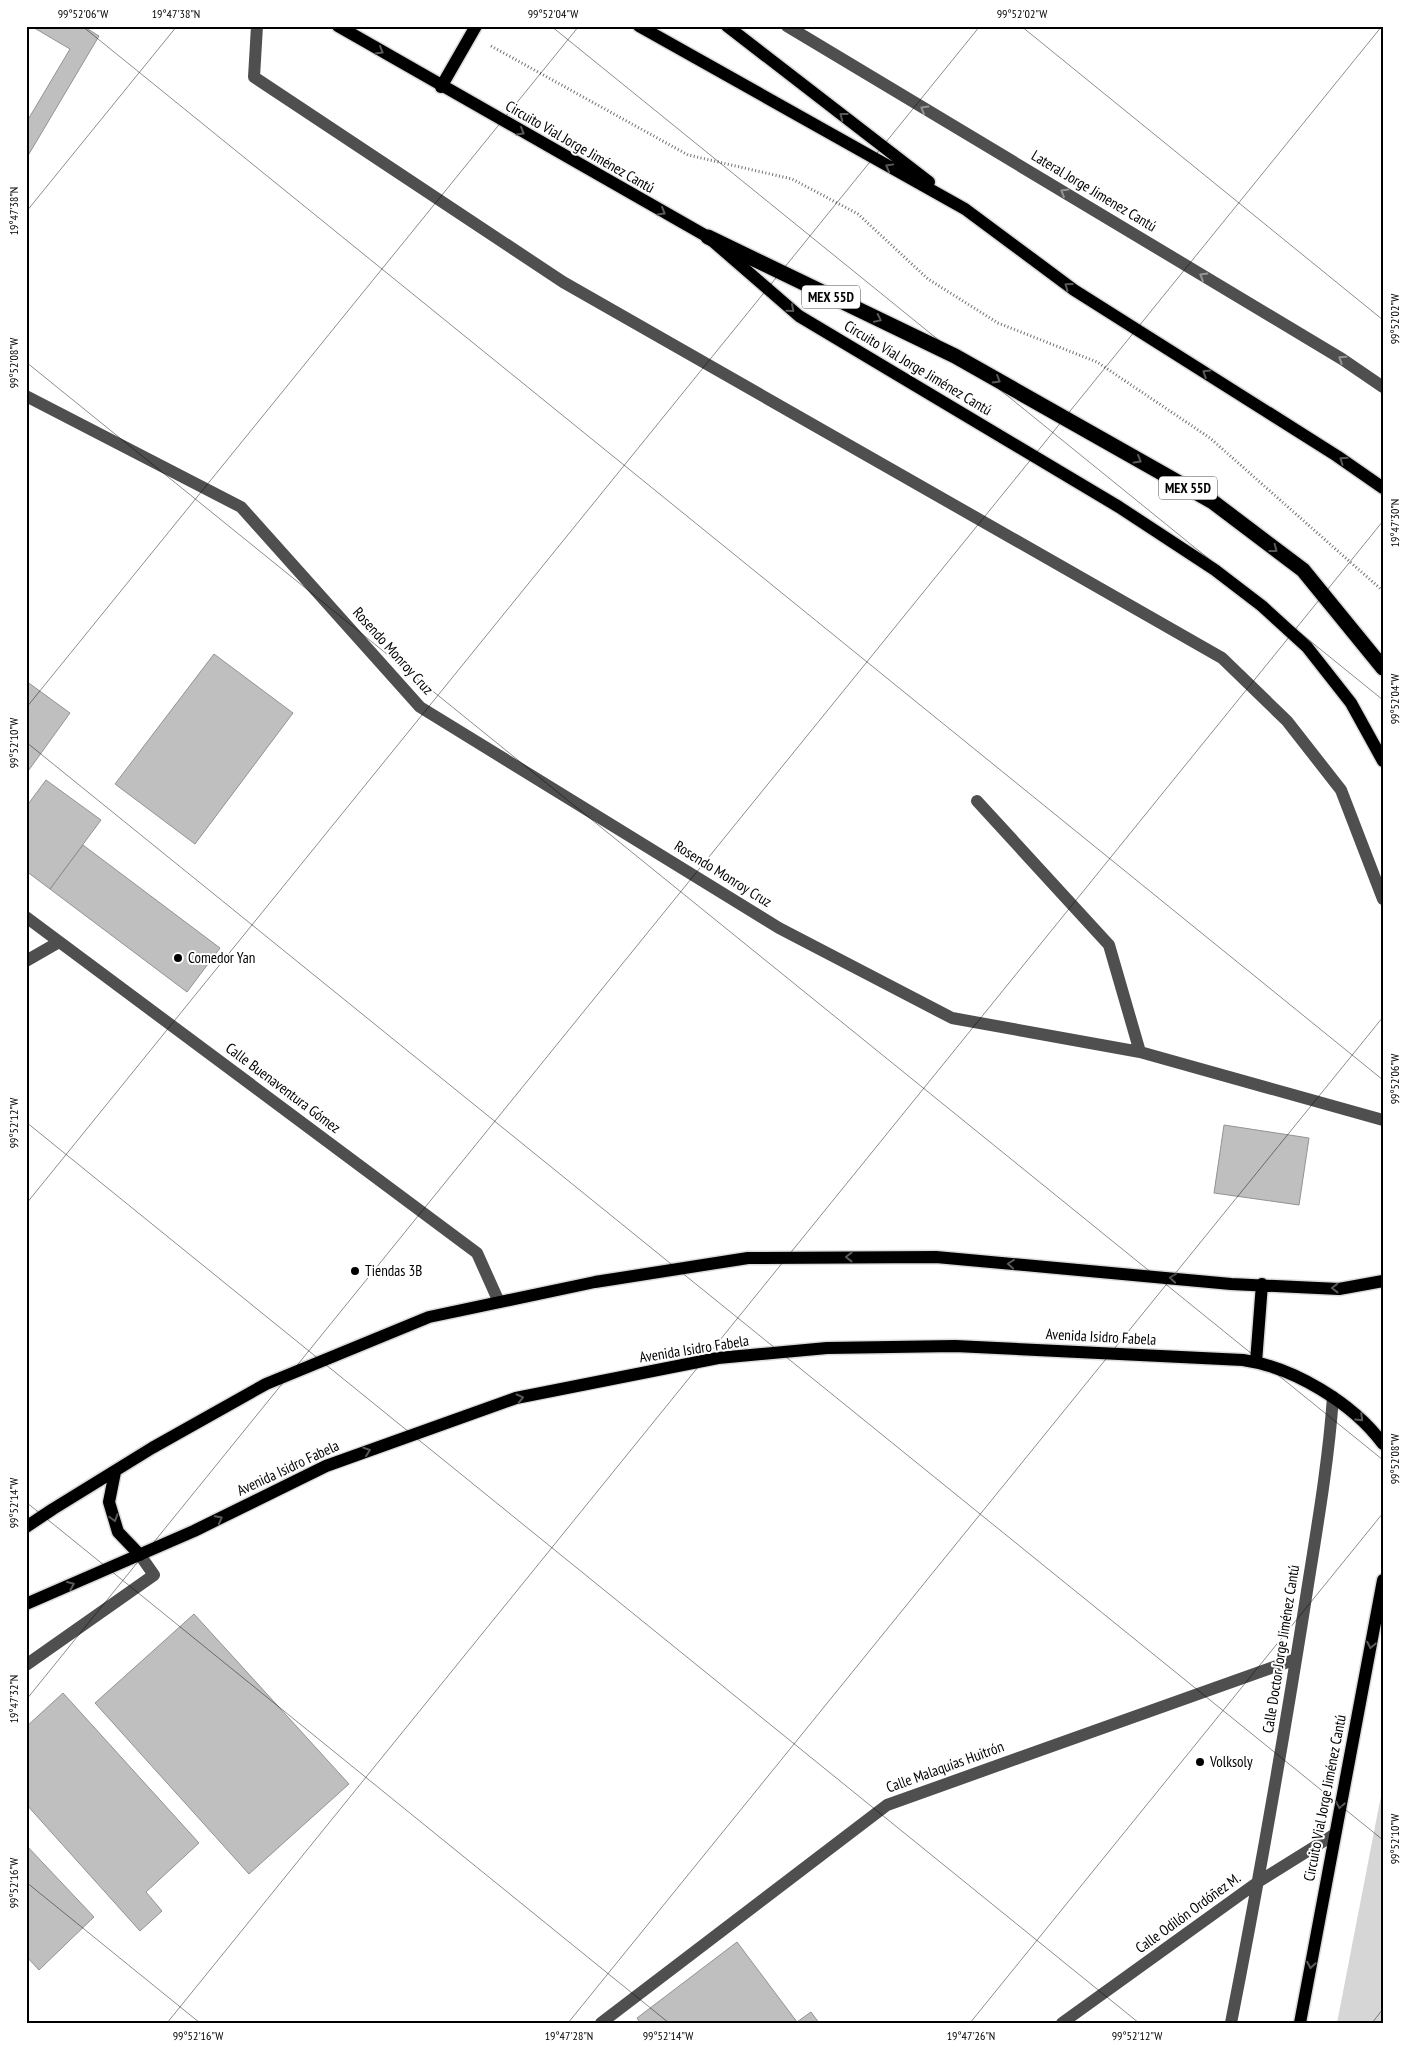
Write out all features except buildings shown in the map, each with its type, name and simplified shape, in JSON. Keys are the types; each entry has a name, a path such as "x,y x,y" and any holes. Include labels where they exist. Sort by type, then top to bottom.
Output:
{"highway":[{"name":"MEX 55D","path":"708,238 955,356 1213,502 1302,570 1383,668"}],"main road":[{"name":"Circuito Vial Jorge Jiménez Cantú","path":"338,26 708,238 799,316 1119,507 1215,570 1262,606 1306,647 1351,703 1383,761"},
{"path":"639,26 965,210"},
{"path":"727,26 965,210 1074,290 1337,456 1383,488"},
{"path":"441,86 474,31"},
{"path":"26,1527 152,1448 266,1384 429,1316 595,1282 748,1258 936,1257 1231,1284 1339,1289 1383,1281"},
{"path":"1256,1362 1262,1284"},
{"name":"Avenida Isidro Fabela","path":"26,1604 194,1531 326,1466 516,1398 718,1358 828,1348 955,1346 1256,1362 1296,1377 1333,1397 1355,1412 1373,1430 1383,1444"},
{"path":"115,1472 109,1502 118,1532 140,1555"},
{"name":"Circuito Vial Jorge Jiménez Cantú","path":"1300,2023 1383,1580"}],"street":[{"path":"257,26 254,77 563,282 1222,658 1287,721 1341,790 1383,899"},
{"name":"Lateral Jorge Jimenez Cantú","path":"787,26 1342,359 1383,387"},
{"name":"Rosendo Monroy Cruz","path":"26,396 242,507 420,707 778,928 952,1018 1140,1052 1383,1120"},
{"path":"977,801 1109,945 1140,1052"},
{"name":"Calle Buenaventura Gómez","path":"26,917 477,1253 500,1302"},
{"path":"26,961 59,942"},
{"name":"Calle Doctor Jorge Jiménez Cantú","path":"1231,2023 1258,1882 1296,1659 1330,1442 1333,1397"},
{"path":"26,1665 154,1575 140,1555"},
{"name":"Calle Malaquías Huitrón","path":"602,2023 887,1805 1296,1659"},
{"name":"Calle Odilón Ordóñez M.","path":"1062,2023 1258,1882 1335,1834"}],"path":[{"path":"474,31 688,155 792,179 858,214 928,279 998,324 1097,362 1210,438 1383,591"}],"shaded area":[{"path":"1383,1788 1383,2023 1337,2023 1379,1806"}],"place":[{"name":"Comedor Yan","path":"178,958"},
{"name":"Tiendas 3B","path":"355,1271"},
{"name":"Volksoly","path":"1200,1762"}]}
